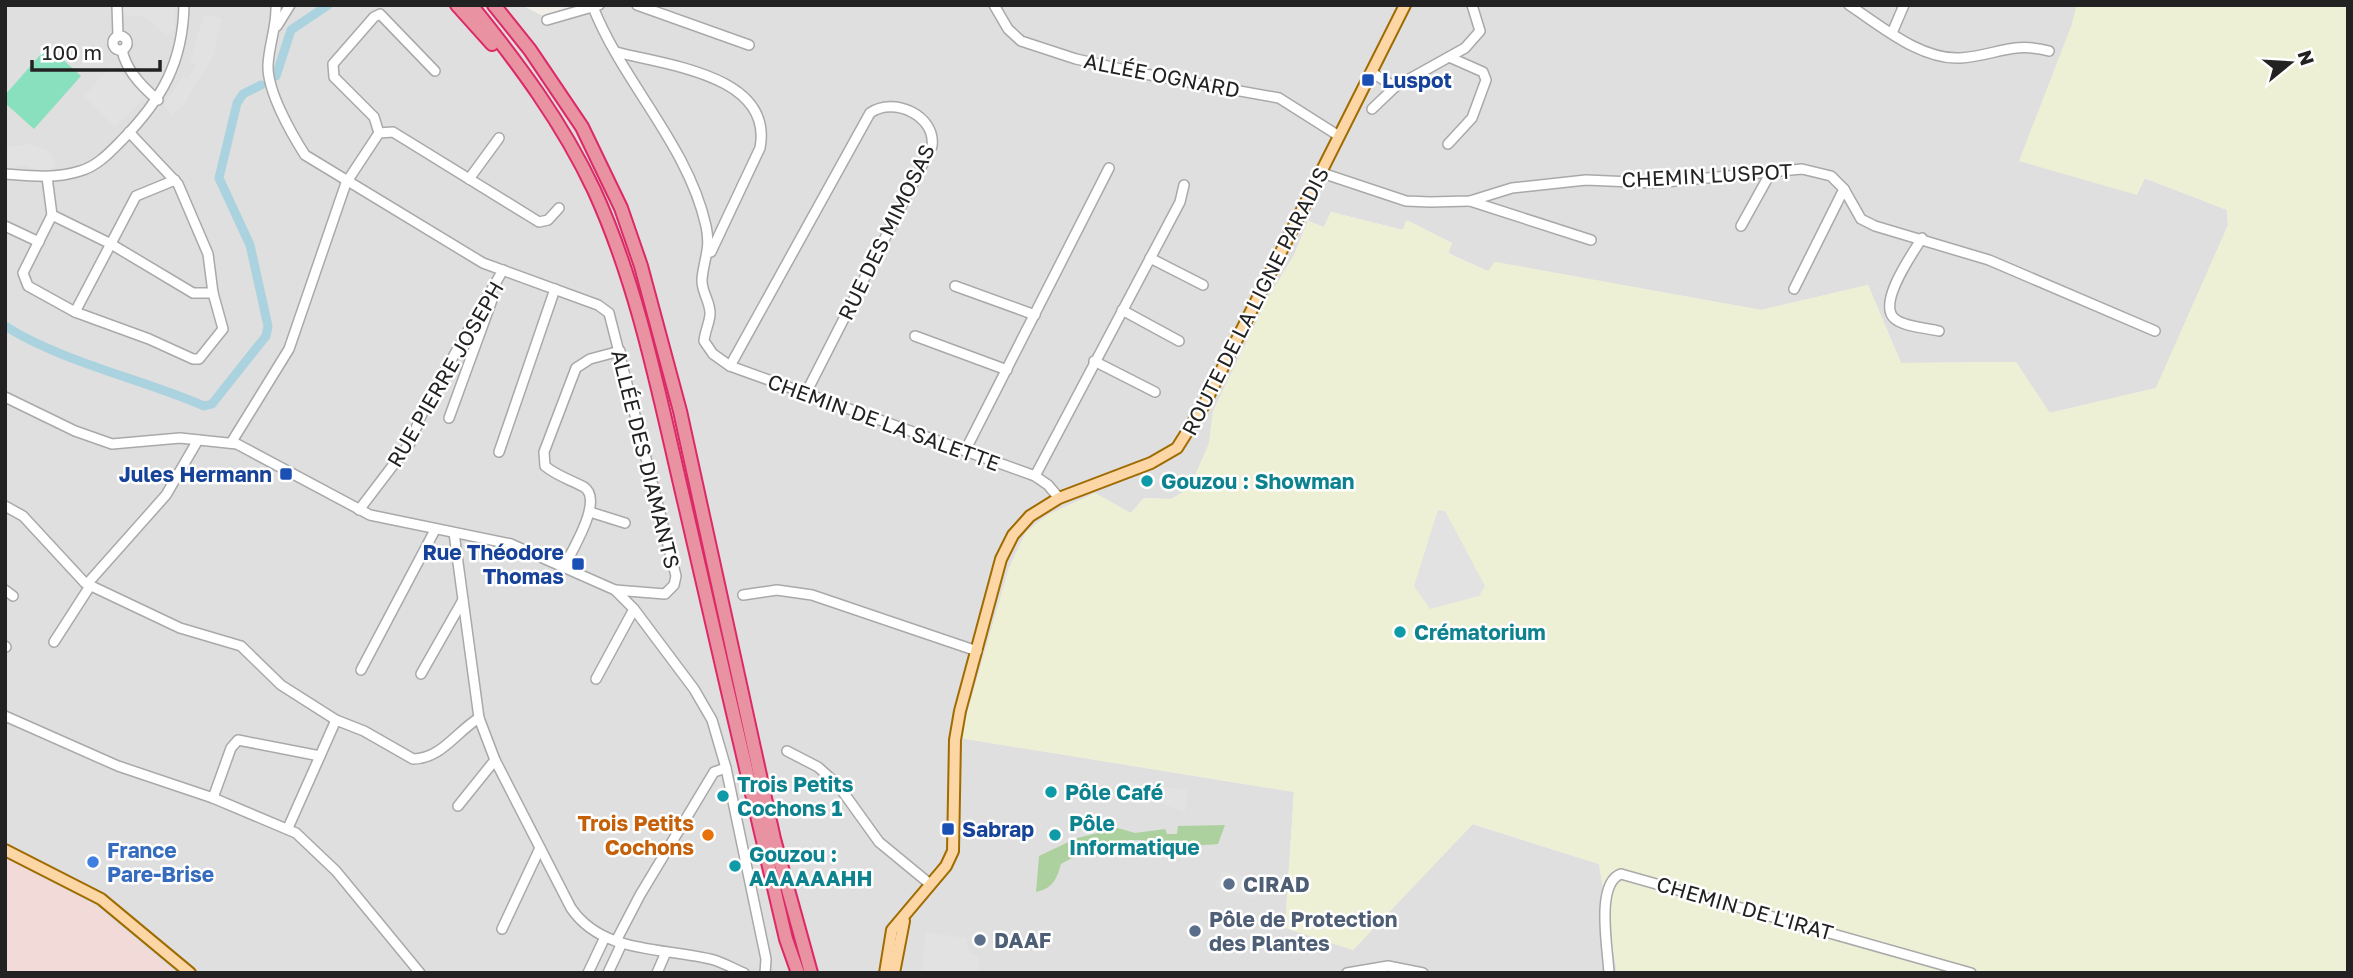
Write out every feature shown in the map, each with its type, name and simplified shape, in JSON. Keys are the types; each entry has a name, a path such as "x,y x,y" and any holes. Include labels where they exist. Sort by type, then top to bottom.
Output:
{"highway":[{"path":"457,5 550,111"},
{"path":"471,5 550,111 593,189 624,271 663,415 786,939 797,973"},
{"path":"494,5 565,101 597,156 621,208 641,266 680,411 757,762 798,935 811,973"},
{"path":"757,762 804,933 821,973"}],"main road":[{"name":"ROUTE DE LA LIGNE PARADIS","path":"890,973 889,942 898,920 946,866 953,851 955,740 960,710 1001,559 1013,535 1030,516 1059,498 1151,463 1177,448 1194,426 1405,5"},
{"path":"9,850 101,899 190,973"},
{"name":"ROUTE DE LA LIGNE PARADIS","path":"890,973 901,927 910,907"}],"street":[{"path":"117,5 118,36 126,41 122,50 131,71 158,100"},
{"path":"5,174 47,177 84,170 104,157 158,100 180,51 184,5"},
{"path":"276,5 276,27 268,68 291,133 305,155 346,183 474,258 555,289 499,452"},
{"path":"276,27 290,5"},
{"path":"637,5 749,45"},
{"name":"ALLÉE OGNARD","path":"994,5 1008,29 1021,41 1076,59 1279,98 1339,136"},
{"path":"1372,109 1395,87 1449,57 1478,36 1479,22 1472,5"},
{"path":"1849,5 1929,53 1956,58 2020,46 2049,51"},
{"path":"1892,33 1905,5"},
{"path":"547,20 596,6 615,52 644,96 690,181 706,224 709,255"},
{"path":"379,133 374,117 334,77 334,59 373,17 380,14 435,71"},
{"path":"615,52 728,83 747,99 760,124 760,148 709,255"},
{"path":"1448,144 1472,118 1486,80 1483,72 1449,57"},
{"path":"1371,72 1395,87"},
{"name":"RUE DES MIMOSAS","path":"730,366 870,113 878,107 893,106 926,121 933,135 932,146 806,393"},
{"path":"47,177 52,215 23,273 24,281 75,312 199,359 223,329 213,293 208,254 175,180 129,132"},
{"path":"379,133 393,132 539,222 548,220 559,208"},
{"path":"231,443 289,349 346,183 379,133"},
{"path":"469,179 499,138"},
{"path":"965,451 1109,168"},
{"path":"1741,226 1771,172"},
{"name":"CHEMIN LUSPOT","path":"1322,173 1406,201 1470,201 1512,188 1586,180 1655,183 1771,172 1816,172 1831,176 1844,189 1861,219 1875,226 1989,260 2155,331"},
{"path":"75,312 136,197 175,180"},
{"path":"1035,476 1180,202 1184,185"},
{"path":"1794,289 1844,189"},
{"name":"CHEMIN LUSPOT","path":"1470,201 1591,240"},
{"path":"52,215 111,244 193,293 213,293"},
{"path":"5,226 39,242"},
{"path":"1922,238 1896,281 1889,301 1890,311 1894,318 1900,321 1939,331"},
{"name":"CHEMIN DE LA SALETTE","path":"709,255 702,277 710,317 705,329 707,348 730,366 1035,476 1059,498"},
{"path":"1150,258 1203,285"},
{"name":"RUE PIERRE JOSEPH","path":"359,510 410,443 426,404 494,291 503,271"},
{"path":"955,286 1034,315"},
{"name":"ALLÉE DES DIAMANTS","path":"555,289 598,304 609,313 676,576 674,584 665,594 615,590"},
{"path":"449,418 494,291"},
{"path":"1122,310 1179,341"},
{"path":"915,336 1007,370"},
{"path":"564,567 590,512 590,493 545,466 544,452 576,368 590,359 620,351"},
{"path":"1094,361 1155,392"},
{"path":"5,397 75,431 112,444 158,438 231,443 248,448 359,510 435,530 511,544 615,590 634,609 705,705 726,768 766,959 765,973"},
{"path":"54,642 89,585 166,495 198,440"},
{"path":"5,506 23,516 89,585 180,628 241,646 281,685 336,720 363,731 413,759 424,759 435,754 464,727 479,718"},
{"path":"590,512 625,523"},
{"path":"361,670 435,530"},
{"path":"454,533 479,718 495,761 581,922 619,942 715,961 744,973"},
{"path":"743,595 777,590 812,595 977,650"},
{"path":"421,674 464,600"},
{"path":"596,679 634,609"},
{"path":"5,716 118,766 212,798 288,828 303,838 336,870 420,973"},
{"path":"288,828 336,720"},
{"path":"212,798 231,748 238,740 320,756"},
{"path":"787,751 818,767 838,785 880,842 930,884"},
{"path":"458,806 495,761"},
{"path":"608,973 639,895 715,772 726,768"},
{"path":"502,929 540,848"},
{"name":"CHEMIN DE L'IRAT","path":"1609,973 1605,894 1611,880 1621,874 1971,973"},
{"path":"588,973 606,937"},
{"path":"657,973 666,952"},
{"path":"1347,973 1388,966 1423,973"}],"shaded area":[{"path":"5,5 521,5 545,17 582,5 2077,5 2072,24 2137,194 2144,178 2227,210 2228,226 2156,388 2049,413 2016,362 1901,363 1868,285 1761,310 1495,262 1488,271 1448,253 1452,243 1406,221 1403,230 1331,212 1324,227 1308,221 1294,255 1268,298 1213,411 1209,444 1189,489 1171,499 1144,498 1131,513 1026,532 1009,568 960,738 1294,792 1285,927 1353,950 1472,824 1599,864 1617,973 5,973"},
{"path":"123,5 174,5 175,28 167,36 145,17 123,15"},
{"path":"204,15 222,18 214,55 185,103 171,116 164,105 183,77 188,79 196,65 190,61"},
{"path":"112,64 145,97 115,127 84,96"},
{"path":"29,144 48,151 58,166 43,173 24,165 5,169 5,147"},
{"path":"1438,510 1445,511 1485,586 1479,596 1430,609 1414,586"},
{"path":"1125,781 1188,790 1185,812 1155,801 1127,803"},
{"path":"5,858 96,906 176,973 5,973"},
{"path":"1223,871 1264,881 1256,898 1214,886"},
{"path":"926,932 966,938 968,951 979,957 978,973 921,973"}],"green space":[{"path":"2077,5 2348,5 2348,973 1617,973 1599,864 1473,824 1353,950 1285,928 1294,792 960,738 1009,568 1026,532 1047,515 1095,493 1131,513 1144,498 1171,499 1189,489 1209,444 1213,411 1268,298 1294,255 1308,221 1324,227 1331,212 1403,230 1407,220 1452,243 1448,254 1488,271 1495,262 1761,310 1868,285 1901,363 2016,362 2050,413 2156,388 2228,225 2227,210 2145,178 2137,195 2019,161"},
{"path":"48,46 81,76 34,129 5,103 5,95"},
{"path":"1225,825 1218,844 1129,840 1103,845 1061,864 1053,882 1036,892 1039,856 1077,838 1118,828 1135,833 1165,829 1167,834 1177,834 1178,826"}],"waterway":[{"path":"276,76 291,30 328,5"},
{"path":"5,326 27,339 77,360 204,406 212,404 266,336 268,326 250,245 219,178 237,103 243,94 261,85"}],"place":[{"name":"Luspot","path":"1368,80"},
{"name":"Jules Hermann","path":"286,474"},
{"name":"Gouzou : Showman","path":"1147,481"},
{"name":"Rue Théodore Thomas","path":"578,564"},
{"name":"Crématorium","path":"1400,632"},
{"name":"Pôle Café","path":"1051,792"},
{"name":"Trois Petits Cochons 1","path":"723,796"},
{"name":"Sabrap","path":"948,829"},
{"name":"Trois Petits Cochons","path":"708,835"},
{"name":"Pôle Informatique","path":"1055,835"},
{"name":"France Pare-Brise","path":"93,862"},
{"name":"Gouzou : AAAAAAHH","path":"735,866"},
{"name":"CIRAD","path":"1229,884"},
{"name":"Pôle de Protection des Plantes","path":"1195,931"},
{"name":"DAAF","path":"980,940"}]}
